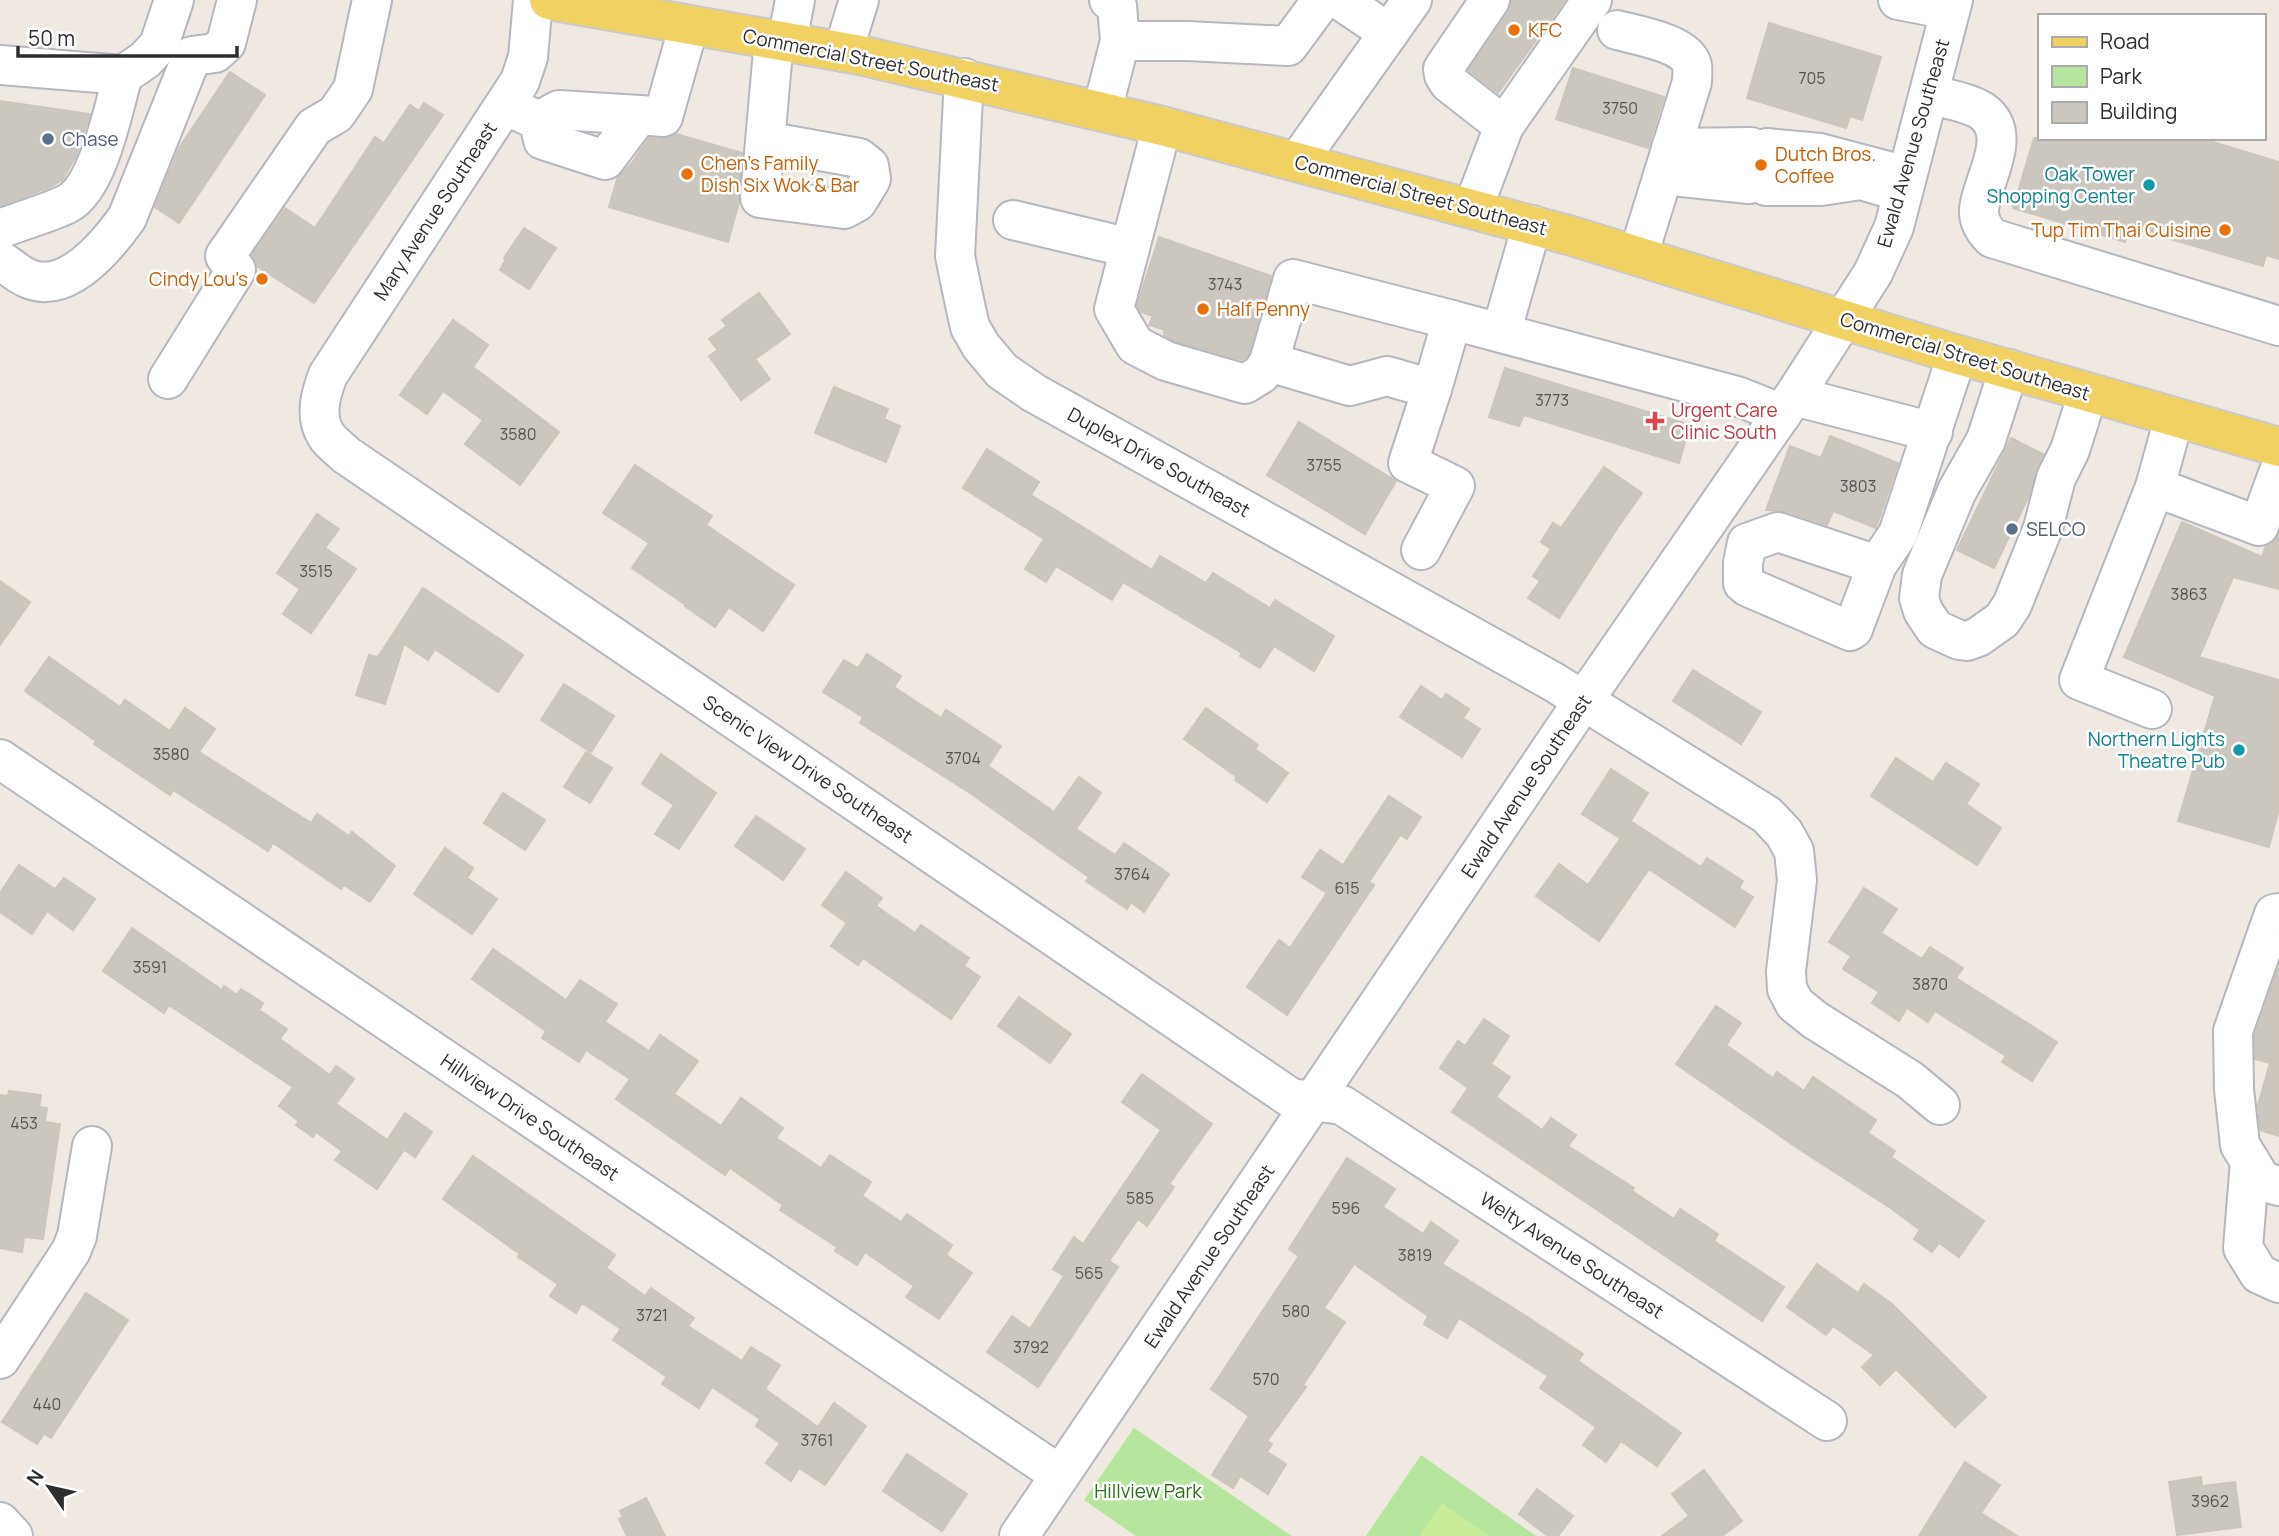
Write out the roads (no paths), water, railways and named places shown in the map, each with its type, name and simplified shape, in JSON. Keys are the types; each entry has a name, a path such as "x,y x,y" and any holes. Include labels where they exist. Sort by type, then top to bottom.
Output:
{"main road":[{"name":"Commercial Street Southeast","path":"567,2 843,52 964,78 1298,161 1532,225 1957,355 2279,447"}],"street":[{"path":"0,260 28,279 48,283 82,268 113,239 127,218 176,50 174,0"},
{"path":"0,65 123,75 145,60 176,50 215,53 226,43 237,0"},
{"path":"168,379 236,270 225,256 314,127 336,114 353,89 372,0"},
{"name":"Mary Avenue Southeast","path":"320,416 319,398 328,374 520,81 528,57 533,0"},
{"path":"765,141 781,41 795,0"},
{"path":"843,52 859,0"},
{"path":"1102,111 1120,41 1117,6 1109,0"},
{"path":"1120,41 1288,46 1322,0"},
{"path":"1340,0 1389,33"},
{"path":"1298,161 1412,0"},
{"path":"1490,0 1443,69 1449,83 1504,126"},
{"path":"1473,208 1504,126 1592,0"},
{"path":"1898,0 1951,5"},
{"name":"Ewald Avenue Southeast","path":"1020,1536 1584,700 1845,320 1884,252 1894,227 1951,5"},
{"path":"505,105 539,121 543,141 605,160 651,116 688,25"},
{"path":"1617,30 1675,47 1685,53 1692,65 1692,82 1638,256"},
{"path":"0,229 69,203 82,192 90,181 97,162 123,75"},
{"name":"Duplex Drive Southeast","path":"964,78 955,256 970,327 981,346 1002,371 1034,393 1584,700 1767,815 1784,833 1794,851 1797,880 1786,971 1787,989 1795,1004 1815,1020 1910,1080 1940,1105"},
{"path":"1929,94 1980,110 1991,120 1996,148 1979,211 1980,221 1992,239 2279,326"},
{"path":"1162,126 1114,309 1135,345 1166,361 1245,384 1261,374 1269,362 1293,279 1737,396 1933,432"},
{"path":"1667,161 1758,166 1821,187 1861,180 1905,185"},
{"path":"1013,220 1130,248"},
{"path":"1501,333 1532,225"},
{"path":"1421,550 1455,486 1408,463 1452,320"},
{"path":"1713,514 1734,525 1747,543 1743,563 1744,583 1850,631 1887,551 1933,432 1957,355"},
{"path":"1269,362 1350,386 1387,376 1432,389"},
{"path":"2009,369 1986,440 1957,491 1922,575 1919,598 1928,620 1935,629 1959,640 1967,641 1978,637 2003,620 2012,605 2043,528 2056,478 2070,450 2088,393"},
{"name":"Scenic View Drive Southeast","path":"320,416 326,435 358,463 1291,1098 1313,1101"},
{"path":"2152,709 2079,680 2155,488 2175,418"},
{"path":"2155,488 2259,526 2279,471"},
{"path":"1747,543 1778,532 1887,551"},
{"name":"Hillview Drive Southeast","path":"0,759 1060,1475"},
{"path":"2279,913 2274,914 2233,1031 2234,1089 2240,1145 2262,1181 2279,1186"},
{"name":"Welty Avenue Southeast","path":"1313,1101 1342,1105 1827,1421"},
{"path":"0,1359 71,1251 92,1146"},
{"path":"2250,1161 2243,1248 2259,1274 2279,1283"},
{"path":"0,1522 13,1536"}],"place":[{"name":"KFC","path":"1514,30"},
{"name":"Chase","path":"48,139"},
{"name":"Dutch Bros. Coffee","path":"1761,165"},
{"name":"Chen’s Family Dish Six Wok & Bar","path":"687,174"},
{"name":"Oak Tower Shopping Center","path":"2149,185"},
{"name":"Tup Tim Thai Cuisine","path":"2225,230"},
{"name":"Cindy Lou's","path":"262,279"},
{"name":"Half Penny","path":"1203,309"},
{"name":"Urgent Care Clinic South","path":"1655,421"},
{"name":"SELCO","path":"2012,529"},
{"name":"Northern Lights Theatre Pub","path":"2239,750"}],"park label":[{"name":"Hillview Park","path":"1148,1491"}]}
